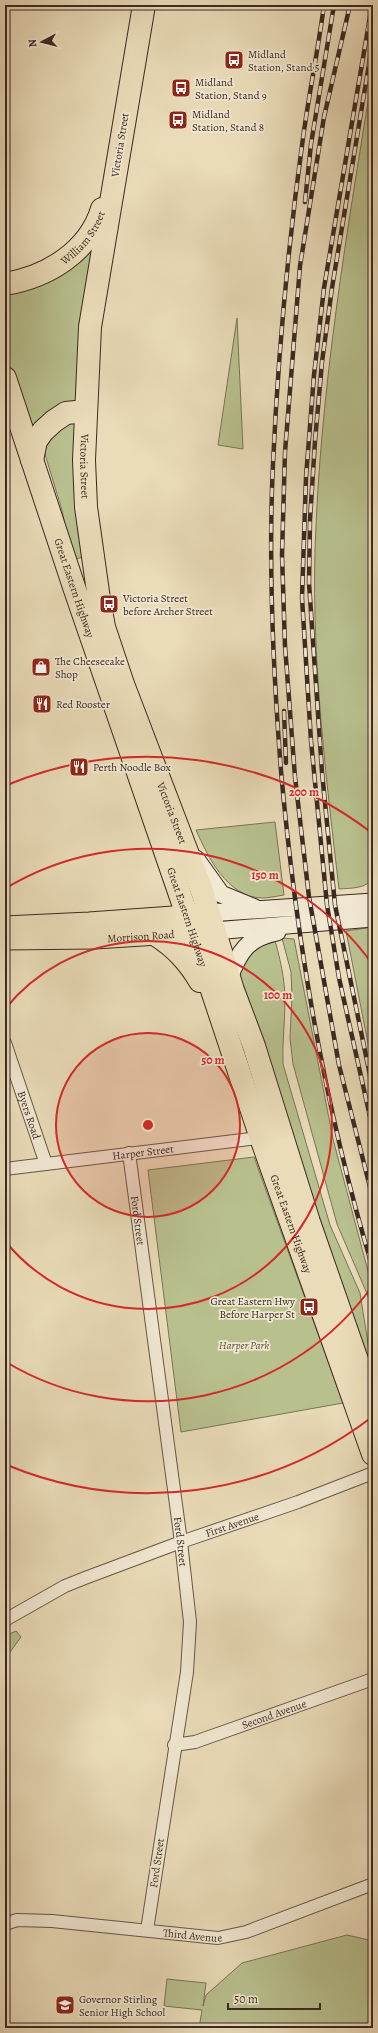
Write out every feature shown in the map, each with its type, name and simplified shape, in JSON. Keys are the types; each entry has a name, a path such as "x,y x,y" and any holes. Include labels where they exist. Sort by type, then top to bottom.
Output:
{"highway":[{"name":"Victoria Street","path":"144,5 90,327 84,460 86,507 94,569 104,627 131,706 183,840 200,923"},
{"name":"William Street","path":"5,284 32,278 54,268 75,251 93,229 100,216 119,156"},
{"name":"William Street","path":"5,269 36,270 54,268"},
{"name":"Great Eastern Highway","path":"5,378 134,764 200,923 229,978 271,1136 373,1454"},
{"path":"32,460 36,441 42,431 66,413 86,410"},
{"name":"Great Eastern Highway","path":"200,923 216,1000 271,1136 309,1222 373,1406"},
{"path":"156,935 171,945 184,957 206,992 216,1000"}],"main road":[{"name":"Morrison Road","path":"5,926 89,922 200,923"},
{"name":"Morrison Road","path":"5,940 156,935 200,923"}],"street":[{"path":"183,840 221,894 258,910"},
{"path":"373,897 352,912 373,924"},
{"name":"Morrison Road","path":"200,923 286,925 352,912 373,902"},
{"name":"Morrison Road","path":"200,923 258,910 352,912 373,918"},
{"path":"229,978 241,952 248,944 258,937 278,932 286,925"},
{"name":"Byers Road","path":"5,1043 46,1164"},
{"name":"Harper Street","path":"5,1169 271,1136"},
{"name":"Ford Street","path":"128,1153 189,1601 190,1640 187,1672 174,1745 147,1930"},
{"name":"First Avenue","path":"5,1620 65,1586 181,1542 298,1502 373,1473"},
{"name":"Second Avenue","path":"174,1745 195,1742 373,1679"},
{"name":"Third Avenue","path":"5,1924 17,1920 147,1930 209,1938 227,1937 246,1932 373,1884"}],"green space":[{"path":"373,71 373,878 370,882 362,886 339,889 325,763 318,678 315,551 323,430 336,310"},
{"path":"94,233 77,409 37,436 23,413 5,363 5,287"},
{"path":"237,318 243,449 218,445"},
{"path":"78,419 83,557 72,560 62,510 44,451 48,432"},
{"path":"275,822 284,895 267,898 250,896 239,891 229,883 220,874 206,852 196,830"},
{"path":"373,927 373,1069 346,931"},
{"path":"274,937 282,969 285,993 283,1064 330,1225 360,1293 373,1375 373,1389 238,978 242,958"},
{"path":"282,938 294,939 333,1139 373,1290 373,1316 368,1296 337,1224 293,1064 290,1038 292,997 291,972"},
{"name":"Harper Park","path":"254,1157 343,1403 181,1432 148,1170"},
{"path":"16,1631 21,1637 5,1659 5,1636"},
{"path":"347,1935 373,1941 373,2028 199,2028 202,2010 164,2006 167,1979 206,1983 203,2006 206,1995 242,1963"}],"railway":[{"path":"324,5 305,121 288,260 281,341 275,423 272,503 272,618 281,771 287,834 304,960 326,1085 340,1146 373,1269"},
{"path":"305,202 311,144 334,5"},
{"path":"350,5 324,117 300,266 285,452 282,555 285,646 295,777 309,897 339,1065 373,1199"},
{"path":"372,5 324,288 314,375 306,477 302,598 311,741 327,905 339,978 373,1130"},
{"path":"373,40 332,288 322,362 310,520 309,583 322,772 335,905 373,1090"},
{"path":"284,711 286,763"}],"place":[{"name":"Midland Station, Stand 5","path":"234,60"},
{"name":"Midland Station, Stand 9","path":"181,88"},
{"name":"Midland Station, Stand 8","path":"178,120"},
{"name":"Victoria Street before Archer Street","path":"109,604"},
{"name":"The Cheesecake Shop","path":"41,667"},
{"name":"Red Rooster","path":"42,704"},
{"name":"Perth Noodle Box","path":"79,767"},
{"name":"Great Eastern Hwy Before Harper St","path":"309,1307"},
{"name":"Governor Stirling Senior High School","path":"65,2005"}]}
